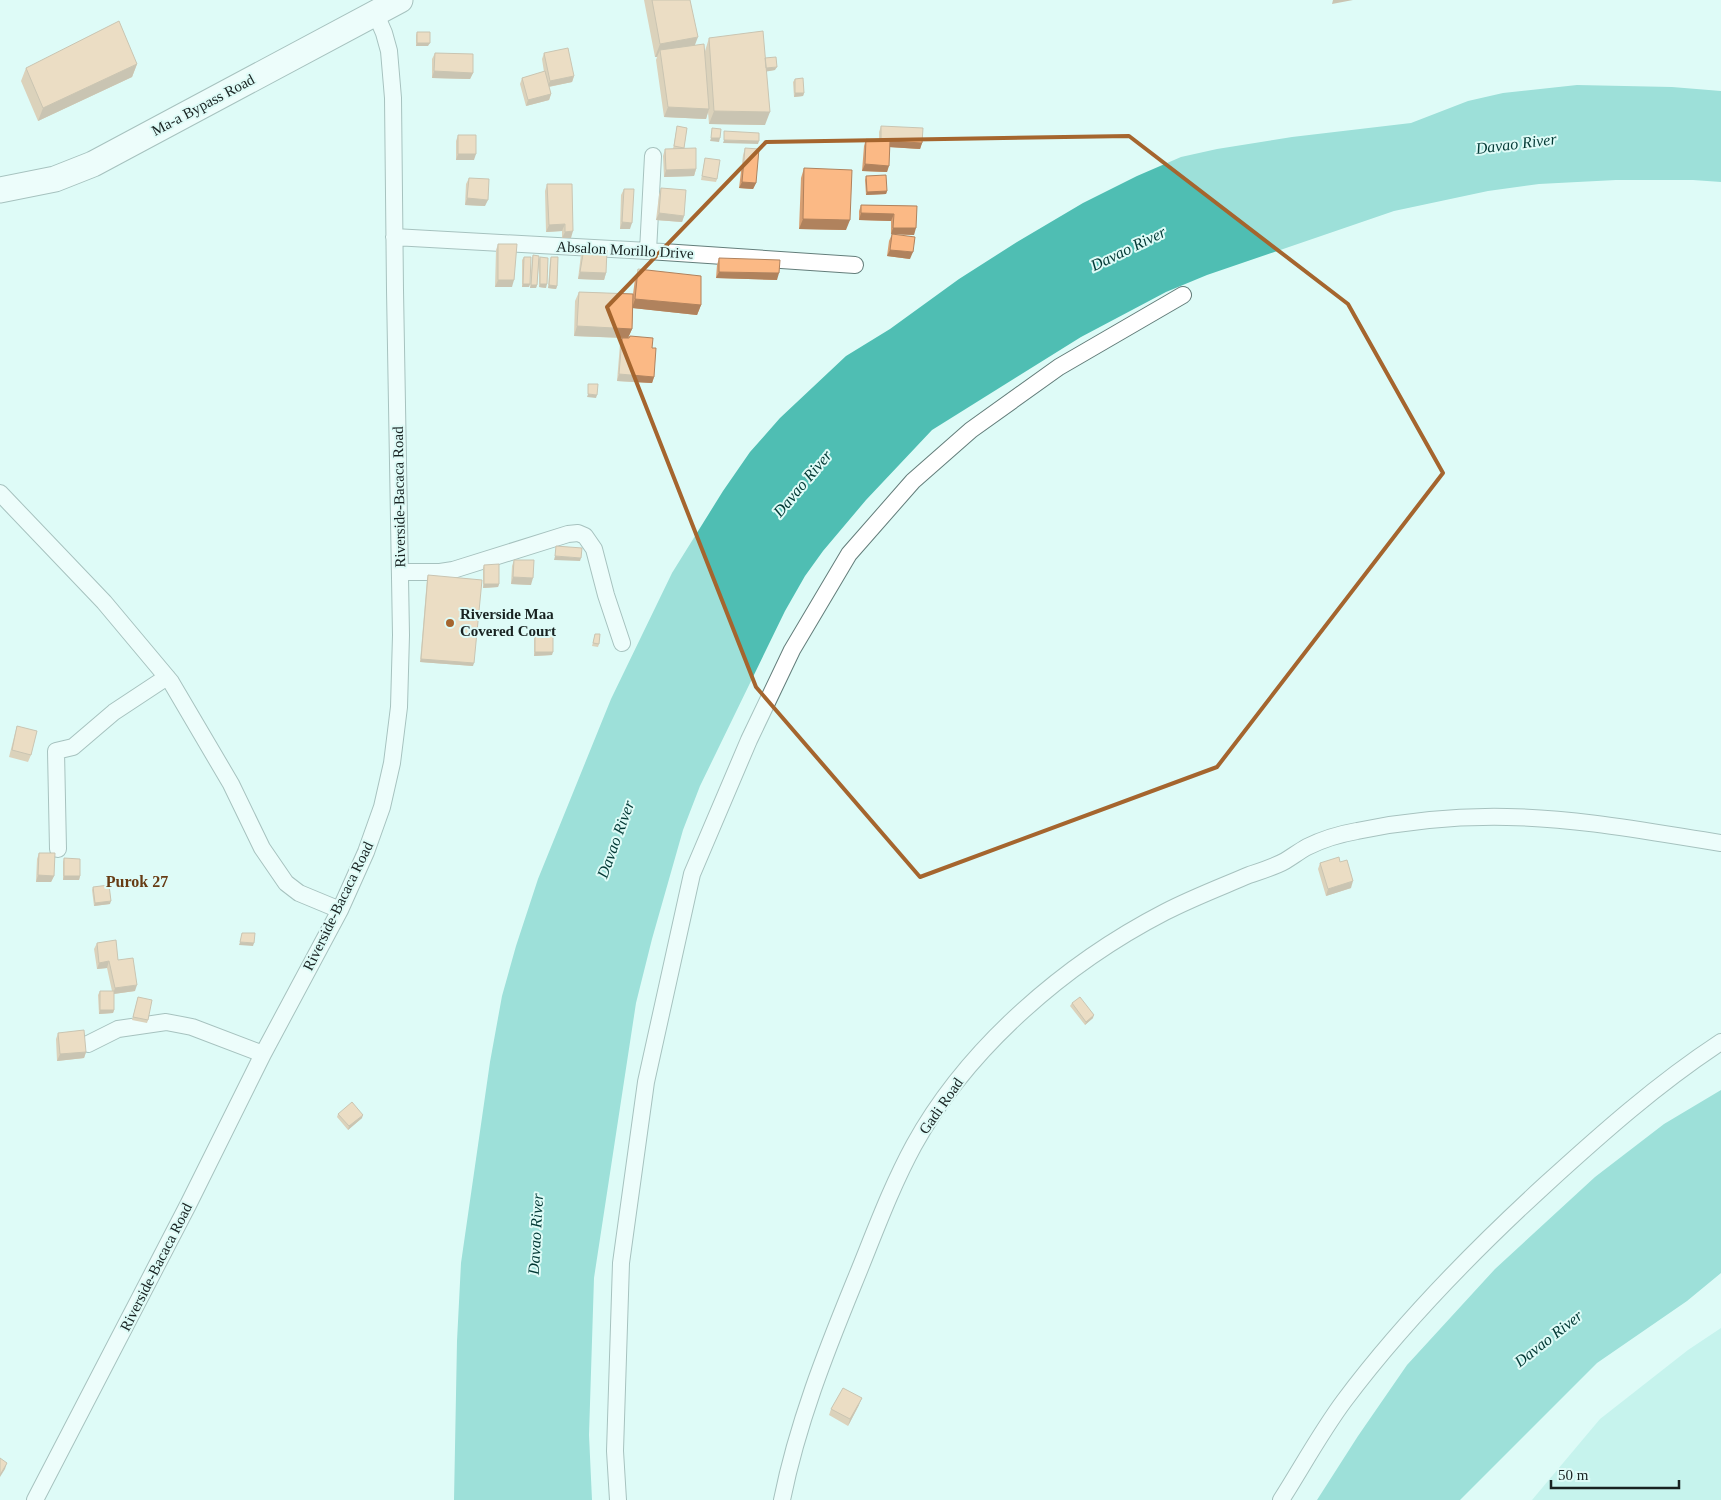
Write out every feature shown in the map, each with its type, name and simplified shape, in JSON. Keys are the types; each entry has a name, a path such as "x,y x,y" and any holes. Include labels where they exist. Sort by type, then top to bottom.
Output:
{"main road":[{"name":"Ma-a Bypass Road","path":"0,190 55,179 93,164 400,0"}],"street":[{"name":"Riverside-Bacaca Road","path":"35,1500 179,1222 263,1054 340,910 366,852 382,807 392,763 399,707 401,635 392,73 384,33 375,12"},
{"path":"648,251 653,156"},
{"name":"Absalon Morillo Drive","path":"394,237 856,264"},
{"path":"618,1500 615,1451 621,1263 646,1082 692,874 749,740 792,650 849,554 913,481 971,430 1059,368 1183,295"},
{"path":"0,493 104,602 167,677 231,784 262,848 286,883 299,893 340,910"},
{"path":"400,572 440,572 453,570 568,534 578,533 585,536 594,549 606,596 622,643"},
{"path":"58,849 56,751 74,747 114,712 167,677"},
{"name":"Gadi Road","path":"782,1500 790,1458 802,1418 845,1304 885,1207 914,1145 948,1092 989,1044 1036,1000 1082,963 1165,912 1283,862 1323,840 1354,831 1412,822 1457,818 1508,817 1575,822 1721,844"},
{"path":"88,1044 118,1028 166,1022 192,1027 263,1054"},
{"path":"1281,1500 1343,1402 1408,1321 1496,1230 1599,1135 1655,1090 1721,1042"}],"highlighted area":[{"path":"1129,136 1348,304 1443,473 1217,767 920,877 756,687 607,307 766,142"}],"shaded area":[{"path":"1721,1328 1721,1500 1532,1500 1600,1419 1688,1350"}],"water":[{"name":"Davao River","path":"1577,85 1672,87 1721,91 1721,182 1616,180 1539,184 1488,191 1394,211 1207,275 1166,292 1081,337 932,430 866,500 823,551 805,576 785,611 700,786 683,830 636,1003 594,1278 589,1435 592,1500 454,1500 457,1341 461,1263 490,1062 502,996 516,946 538,879 611,699 672,573 723,491 750,452 780,418 846,356 890,329 959,279 1017,242 1083,203 1137,176 1181,157 1217,149 1292,137 1411,123 1468,101 1503,93"},
{"name":"Davao River","path":"1721,1090 1721,1273 1687,1301 1597,1363 1460,1500 1317,1500 1407,1365 1495,1269 1595,1177 1664,1124"}],"building":[{"path":"652,0 690,0 698,37 660,44"},
{"path":"119,21 137,64 43,108 26,68"},
{"path":"763,31 770,112 714,111 709,38"},
{"path":"417,32 430,32 430,43 417,43"},
{"path":"704,44 709,109 668,107 660,50"},
{"path":"568,48 574,76 550,81 544,53"},
{"path":"435,53 473,54 473,73 434,71"},
{"path":"776,57 777,67 766,68 765,58"},
{"path":"545,71 551,94 528,100 522,78"},
{"path":"803,78 804,93 795,93 795,79"},
{"path":"677,126 687,128 684,148 674,146"},
{"path":"881,126 923,128 922,143 890,141 889,166 865,164 866,139 881,140"},
{"path":"712,128 721,129 720,138 711,138"},
{"path":"724,131 759,133 759,141 724,140"},
{"path":"458,135 476,135 476,154 458,154"},
{"path":"696,148 696,169 666,170 665,149"},
{"path":"745,148 759,149 756,183 742,182"},
{"path":"705,158 720,160 717,179 702,176"},
{"path":"804,168 852,170 850,220 803,219"},
{"path":"886,175 887,191 867,192 866,176"},
{"path":"469,178 489,179 488,200 467,198"},
{"path":"547,184 572,184 573,231 565,232 565,224 549,225"},
{"path":"661,188 686,190 684,216 659,213"},
{"path":"624,189 634,189 632,223 622,222"},
{"path":"861,205 917,206 916,228 893,228 894,214 861,213"},
{"path":"892,234 915,237 913,252 890,250"},
{"path":"498,244 517,244 514,280 498,280"},
{"path":"584,248 607,250 606,273 580,272"},
{"path":"533,255 539,256 537,285 531,285"},
{"path":"524,257 531,257 530,284 523,284"},
{"path":"540,257 548,258 547,284 540,284"},
{"path":"551,257 558,257 557,286 549,285"},
{"path":"719,258 780,260 779,273 719,272"},
{"path":"638,269 701,276 701,305 635,299"},
{"path":"579,292 633,294 632,329 577,326"},
{"path":"630,336 653,338 652,348 656,348 654,377 619,374 622,338 629,338"},
{"path":"588,384 598,384 597,395 588,394"},
{"path":"556,546 582,548 581,558 555,556"},
{"path":"514,560 534,560 533,578 513,577"},
{"path":"499,564 499,584 484,584 484,565"},
{"name":"Riverside Maa Covered Court","path":"428,575 482,580 474,663 421,659"},
{"path":"595,634 600,634 599,644 593,643"},
{"path":"553,635 553,652 535,652 535,636"},
{"path":"17,726 37,731 31,755 12,750"},
{"path":"39,853 55,853 54,876 38,875"},
{"path":"1339,857 1340,862 1347,860 1353,881 1328,889 1320,863"},
{"path":"64,858 80,859 80,876 64,876"},
{"path":"109,885 111,901 95,903 93,887"},
{"path":"242,933 255,933 254,943 240,942"},
{"path":"116,940 118,960 133,958 137,985 115,988 109,961 99,963 97,943"},
{"path":"100,991 114,991 114,1010 100,1010"},
{"path":"138,997 152,1000 148,1020 133,1017"},
{"path":"1080,997 1094,1015 1086,1022 1072,1003"},
{"path":"84,1030 86,1052 60,1054 58,1033"},
{"path":"352,1102 363,1115 349,1126 338,1114"},
{"path":"843,1388 862,1398 850,1419 831,1409"},
{"path":"0,1458 7,1463 0,1475"}],"place":[{"name":"Riverside Maa Covered Court","path":"450,623"}],"district":[{"name":"Purok 27","path":"137,881"}]}
